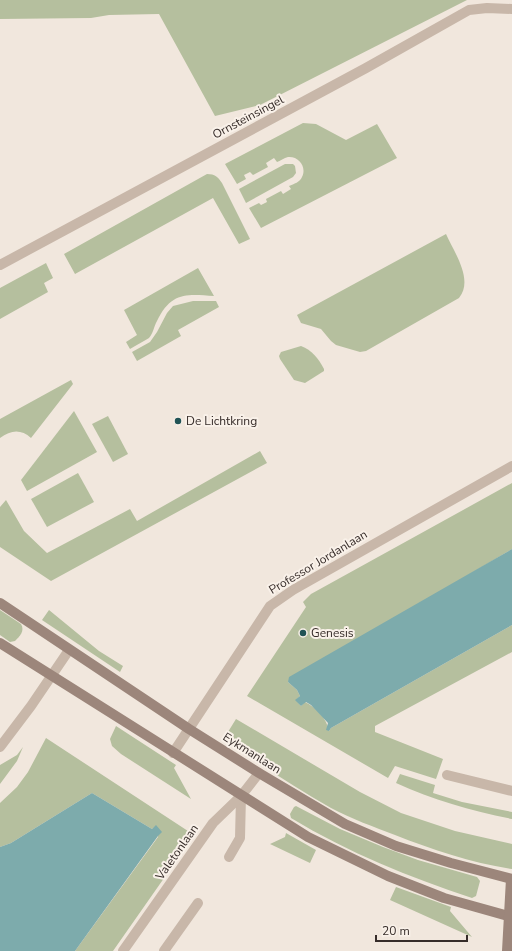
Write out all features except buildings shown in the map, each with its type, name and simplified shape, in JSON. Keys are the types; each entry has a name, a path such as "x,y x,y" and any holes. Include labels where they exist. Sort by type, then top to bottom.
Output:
{"main road":[{"name":"Eykmanlaan","path":"0,603 69,650 259,773 344,824 396,846 511,879"},
{"path":"0,643 308,837 388,876 444,898 510,917"},
{"path":"507,951 511,879"}],"street":[{"name":"Ornsteinsingel","path":"0,265 366,68 469,10 487,8 512,9"},
{"name":"Professor Jordanlaan","path":"173,753 270,606 293,590 512,466"},
{"path":"0,747 32,706 69,650"},
{"name":"Valetonlaan","path":"123,951 213,823 241,796 259,773"},
{"path":"447,775 512,791"},
{"path":"229,857 240,838 241,796"},
{"path":"164,951 198,903"}],"green space":[{"path":"0,0 467,0 260,105 215,116 159,14 109,15 91,18 0,19"},
{"path":"303,123 316,124 346,140 377,124 397,158 261,228 249,208 259,203 261,205 267,202 266,199 281,191 283,194 291,189 289,186 295,184 301,179 303,166 296,158 287,157 277,162 274,158 266,163 268,167 253,175 250,172 244,175 246,179 237,184 225,164"},
{"path":"285,164 293,164 295,166 296,173 293,177 246,203 239,189"},
{"path":"207,174 216,176 222,183 250,239 239,244 213,198 75,274 64,254"},
{"path":"446,234 458,257 464,275 463,291 459,298 366,351 360,352 336,345 321,329 301,323 297,315"},
{"path":"46,263 53,278 44,283 48,292 0,319 0,288"},
{"path":"198,268 214,296 187,295 174,300 162,312 149,338 130,349 126,342 137,335 124,310"},
{"path":"193,301 216,301 219,307 178,330 181,336 137,361 132,352 150,342 167,313 173,306"},
{"path":"301,346 314,355 324,369 324,371 305,383 294,380 279,356 281,352"},
{"path":"71,380 73,384 31,438 20,432 12,432 0,438 0,419"},
{"path":"74,411 97,452 27,491 21,480"},
{"path":"108,416 128,454 113,462 92,424"},
{"path":"260,451 267,463 51,581 0,547 0,507 6,500 24,531 47,553 130,509 137,521"},
{"path":"78,473 94,502 47,527 31,499"},
{"path":"512,483 512,549 288,682 297,690 300,696 296,700 301,706 305,702 317,710 326,722 329,731 331,728 512,625 512,652 375,726 375,732 443,759 436,779 395,766 388,778 247,696 306,607 303,602 311,594"},
{"path":"0,610 21,624 22,631 15,641 10,642 0,635"},
{"path":"49,610 99,651 123,666 120,672 42,620"},
{"path":"236,719 360,792 401,813 455,831 512,844 512,869 467,860 438,851 371,826 331,808 223,740"},
{"path":"116,726 176,765 174,768 191,799 121,754 112,746 110,739"},
{"path":"46,738 191,833 190,841 113,951 75,951 158,837 156,826 152,829 92,793 11,843 0,847 0,803 17,787 28,772"},
{"path":"23,747 17,761 0,784 0,765 17,755"},
{"path":"400,774 435,785 433,793 462,802 512,812 512,819 424,795 396,783"},
{"path":"296,806 340,829 383,847 418,860 477,877 480,881 476,896 472,898 402,873 313,831 291,818 290,814"},
{"path":"286,833 316,850 310,863 270,844 285,837"},
{"path":"396,887 451,907 450,911 472,937 390,900"}],"water":[{"path":"512,549 512,625 331,728 329,731 326,730 328,723 311,705 306,702 301,706 295,700 300,696 297,690 288,682 289,677"},
{"path":"92,793 152,829 156,825 162,832 75,951 0,951 0,847 11,843"}],"place":[{"name":"De Lichtkring","path":"178,421"},
{"name":"Genesis","path":"303,633"}]}
